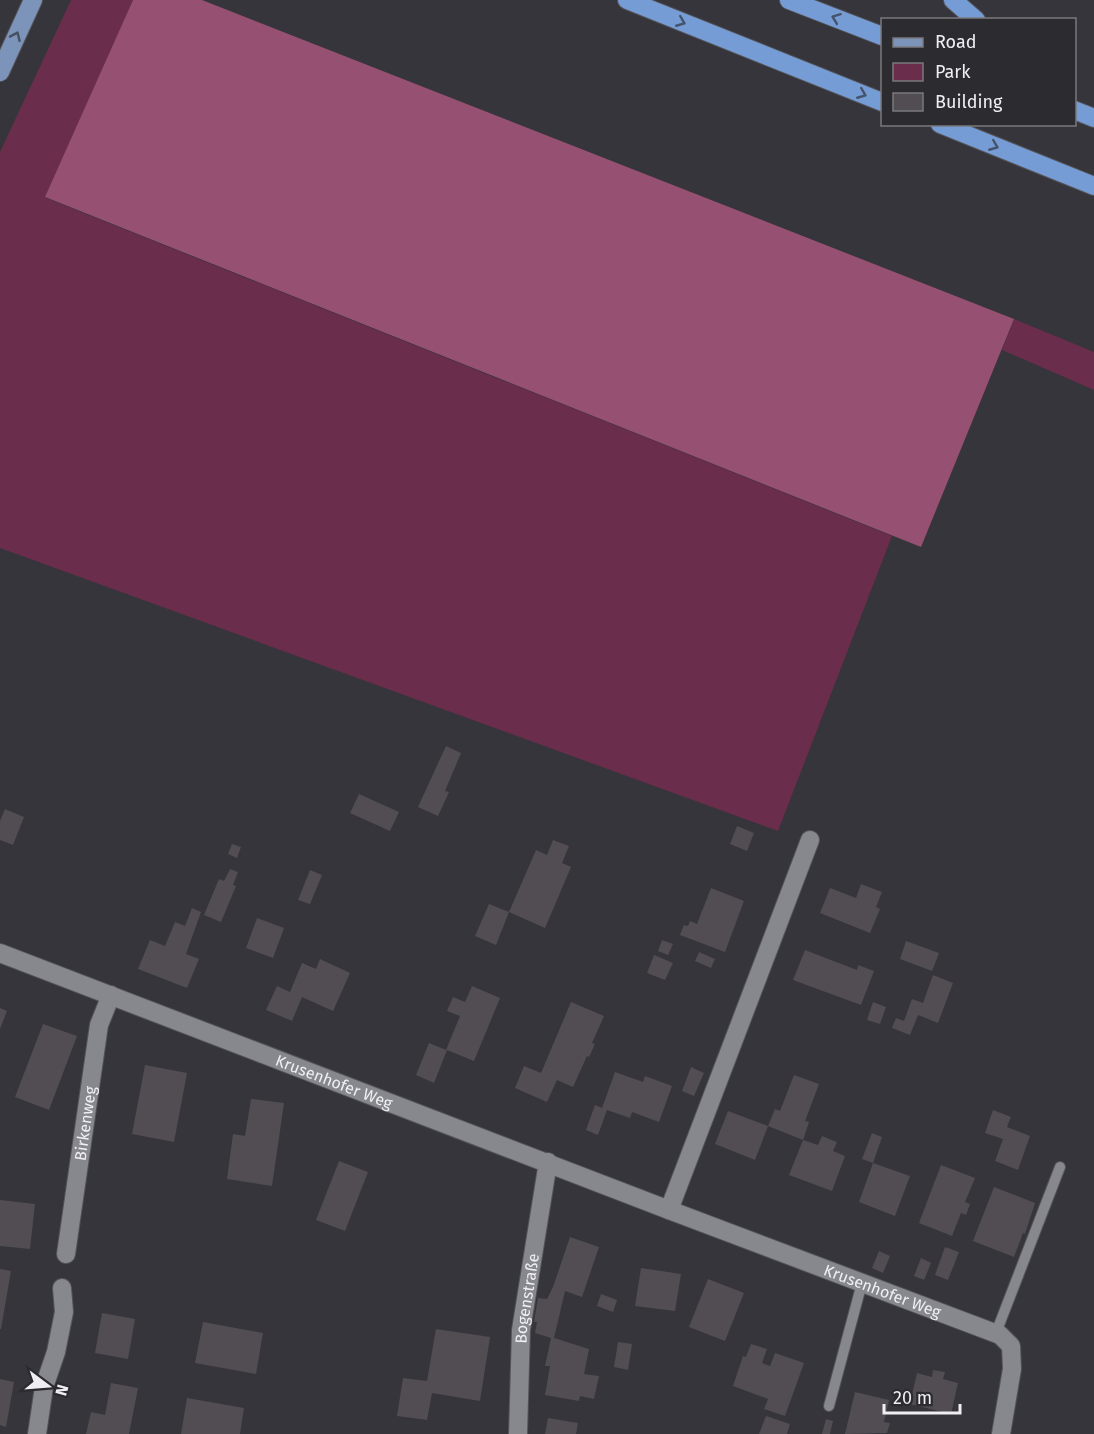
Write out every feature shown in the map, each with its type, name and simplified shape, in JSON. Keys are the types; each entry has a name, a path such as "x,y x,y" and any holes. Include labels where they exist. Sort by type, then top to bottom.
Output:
{"highway":[{"path":"627,0 881,102"},
{"path":"789,0 881,36"},
{"path":"954,0 974,18"},
{"path":"1076,111 1094,118"},
{"path":"945,126 1094,186"}],"main road":[{"path":"0,72 33,0"}],"street":[{"path":"669,1210 810,840"},
{"name":"Krusenhofer Weg","path":"0,953 996,1333"},
{"name":"Birkenweg","path":"66,1254 99,1025 111,995"},
{"name":"Bogenstraße","path":"518,1434 522,1330 548,1162"},
{"path":"37,1434 44,1387 56,1352 64,1312 62,1288"},
{"path":"996,1333 1011,1346 1012,1369 1001,1434"}],"lane":[{"path":"996,1333 1060,1167"},
{"path":"828,1406 862,1283"}],"green space":[{"path":"71,0 133,0 46,198 892,536 778,831 0,548 0,152"},
{"path":"1014,319 1094,352 1094,390 1002,350"}],"shaded area":[{"path":"133,0 202,0 1014,319 921,547 45,197"}],"building":[{"path":"446,746 461,753 445,791 449,792 438,816 418,807"},
{"path":"359,794 399,812 390,831 350,813"},
{"path":"5,809 24,817 13,845 0,840 0,821"},
{"path":"737,826 754,833 747,851 730,844"},
{"path":"553,840 569,846 562,863 571,867 545,928 509,912 536,850 547,855"},
{"path":"232,844 241,847 237,858 228,854"},
{"path":"230,869 238,872 233,885 236,886 221,922 204,915 219,879 224,881"},
{"path":"310,870 322,875 310,904 298,900"},
{"path":"861,884 882,892 876,907 880,909 870,933 820,913 830,888 856,898"},
{"path":"711,888 744,901 725,952 680,935 684,925 688,926 690,921 697,924"},
{"path":"489,904 509,912 496,945 475,936"},
{"path":"192,908 201,912 186,954 199,959 187,988 138,969 150,940 165,946 175,922 185,926"},
{"path":"257,918 284,928 273,958 246,948"},
{"path":"662,940 673,944 668,955 658,951"},
{"path":"906,941 939,953 932,971 900,959"},
{"path":"805,950 857,970 858,965 874,971 861,1005 793,980"},
{"path":"699,952 715,959 711,968 695,961"},
{"path":"654,955 673,963 665,980 647,973"},
{"path":"320,959 350,973 333,1011 302,997 292,1021 266,1010 277,986 290,992 302,963 316,969"},
{"path":"933,975 953,983 938,1023 918,1015 910,1035 892,1028 896,1018 904,1021 912,999 923,1003"},
{"path":"472,986 500,998 474,1061 447,1050 434,1083 416,1075 429,1043 446,1050 460,1016 447,1011 453,997 465,1002"},
{"path":"571,1002 604,1016 592,1043 595,1044 573,1087 557,1080 547,1102 515,1088 524,1066 541,1073"},
{"path":"873,1002 886,1007 880,1024 867,1020"},
{"path":"0,1008 7,1011 0,1029"},
{"path":"43,1024 77,1036 49,1110 15,1097"},
{"path":"145,1065 187,1073 174,1142 132,1134"},
{"path":"691,1067 704,1073 694,1096 682,1091"},
{"path":"615,1072 643,1082 645,1076 672,1086 659,1122 632,1112 630,1118 607,1110 598,1135 586,1130 595,1105 602,1108"},
{"path":"794,1075 819,1084 805,1121 809,1122 803,1140 768,1126 775,1109 780,1111"},
{"path":"251,1099 284,1103 272,1186 227,1179 233,1134 245,1136"},
{"path":"993,1110 1011,1117 1007,1127 1030,1136 1018,1170 995,1161 1003,1139 985,1133"},
{"path":"728,1111 768,1126 755,1160 715,1144"},
{"path":"872,1133 882,1137 873,1163 862,1159"},
{"path":"822,1136 837,1142 833,1151 845,1156 832,1191 789,1175 803,1140 818,1145"},
{"path":"339,1161 368,1172 345,1231 316,1220"},
{"path":"873,1163 910,1176 895,1216 859,1202"},
{"path":"941,1165 975,1178 965,1202 970,1204 966,1215 961,1213 952,1236 919,1223"},
{"path":"994,1187 1035,1203 1025,1234 1023,1233 1014,1257 973,1241"},
{"path":"0,1200 35,1204 30,1249 0,1246"},
{"path":"570,1237 599,1247 582,1297 565,1291 554,1338 589,1349 584,1374 599,1376 594,1399 580,1396 579,1401 545,1395 550,1366 545,1366 551,1338 535,1333 537,1322 534,1322 538,1298 547,1299"},
{"path":"945,1247 959,1252 948,1280 935,1275"},
{"path":"879,1251 890,1256 883,1273 872,1268"},
{"path":"921,1258 931,1263 924,1280 914,1276"},
{"path":"641,1268 681,1274 675,1311 635,1306"},
{"path":"0,1269 11,1271 1,1329 0,1329"},
{"path":"708,1279 744,1293 725,1341 689,1327"},
{"path":"601,1294 617,1300 613,1312 597,1306"},
{"path":"102,1313 135,1319 128,1359 95,1353"},
{"path":"203,1322 263,1333 256,1374 195,1363"},
{"path":"436,1329 490,1337 480,1401 432,1393 427,1420 397,1416 403,1378 427,1381"},
{"path":"618,1342 632,1344 628,1370 614,1367"},
{"path":"751,1344 767,1349 762,1363 770,1366 775,1353 804,1363 785,1416 764,1409 768,1399 733,1386 743,1356 746,1357"},
{"path":"933,1370 945,1372 943,1379 958,1383 951,1414 910,1404 917,1373 932,1377"},
{"path":"0,1379 14,1382 6,1427 0,1425"},
{"path":"111,1383 138,1388 129,1434 86,1434 91,1412 105,1415"},
{"path":"855,1392 889,1400 884,1422 890,1423 887,1433 845,1434"},
{"path":"187,1398 244,1408 240,1434 181,1434"},
{"path":"766,1416 790,1424 787,1434 759,1434"},
{"path":"548,1418 578,1423 576,1434 545,1434"},
{"path":"826,1419 833,1421 830,1434 822,1434"}]}
